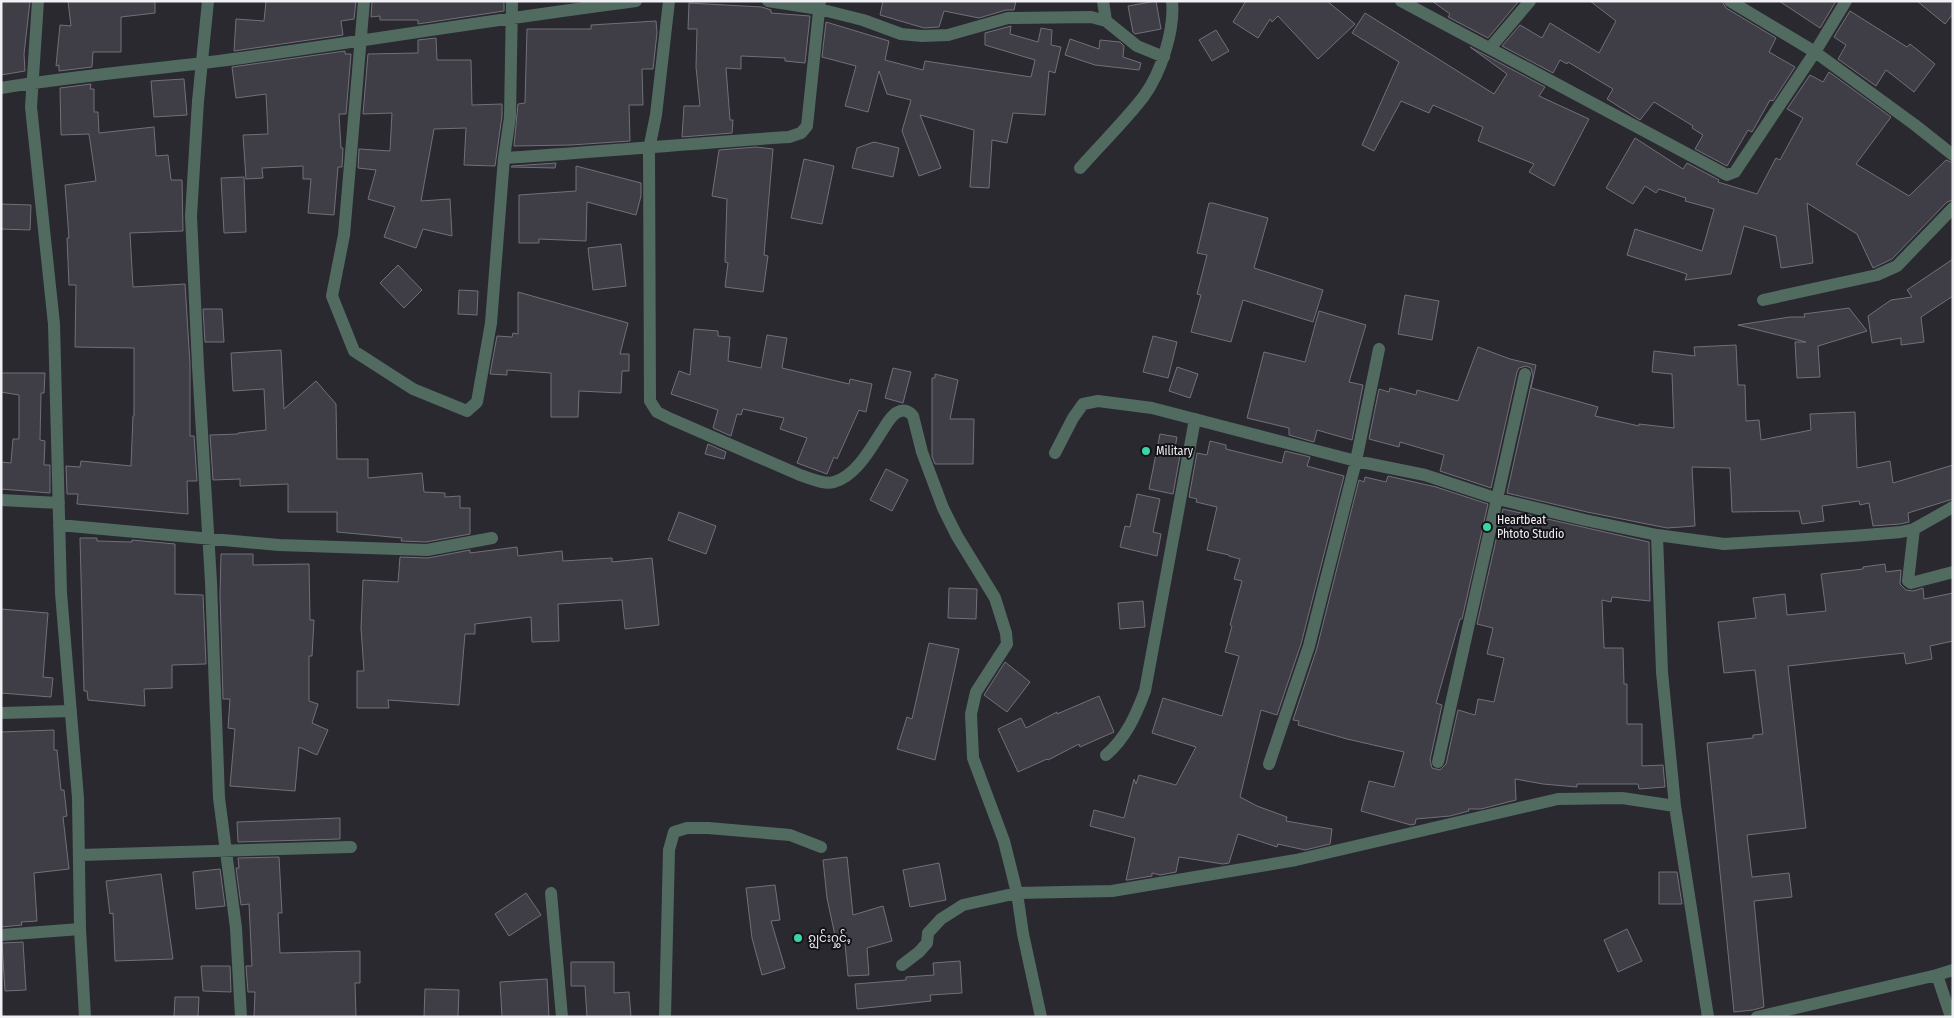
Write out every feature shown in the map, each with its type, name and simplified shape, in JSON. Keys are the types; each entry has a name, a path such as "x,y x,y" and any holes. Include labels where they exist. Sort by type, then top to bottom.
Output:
{"street":[{"path":"38,1 31,107 54,324 61,593 78,798 80,930 86,1017"},
{"path":"208,1 191,216 208,538 219,798 236,928 241,1017"},
{"path":"364,1 344,235 332,296 354,351 413,389 467,410 477,402 491,323 504,158 510,117 512,1"},
{"path":"1,88 202,63 511,17 636,1"},
{"path":"669,1 656,115 649,149 650,401 657,412 820,482 834,482 845,476 864,458 891,417 898,412 905,410 913,416 922,452 942,508 995,598 1006,633 1007,644 976,692 971,714 973,758 1004,841 1017,893 1023,934 1041,1017"},
{"path":"768,1 820,5 901,34 922,36 948,35 1008,18 1091,17 1106,20 1137,46 1164,57"},
{"path":"1103,1 1106,20"},
{"path":"1080,168 1145,94 1164,57 1174,16 1172,1"},
{"path":"1401,1 1727,175 1735,172 1815,52 1846,1"},
{"path":"1490,48 1530,1"},
{"path":"1730,1 1815,52 1953,155"},
{"path":"504,158 649,149 680,144 790,137 801,133 807,126 820,5"},
{"path":"1763,300 1877,276 1897,266 1953,208"},
{"path":"1269,764 1309,646 1356,461 1379,349"},
{"path":"1438,762 1525,374"},
{"path":"1055,453 1073,418 1083,404 1098,402 1152,408 1356,461 1424,475 1498,499 1585,520 1657,535 1724,544 1853,536 1914,529 1953,507"},
{"path":"1106,755 1119,744 1137,711 1145,691 1195,419"},
{"path":"1,500 59,503"},
{"path":"60,525 279,545 427,550 492,538"},
{"path":"1914,529 1908,581 1911,583 1953,572"},
{"path":"1657,535 1662,672 1675,806 1708,1017"},
{"path":"1,712 71,711"},
{"path":"902,965 927,943 928,933 941,919 963,905 1017,893 1112,892 1296,860 1558,799 1622,798 1675,806"},
{"path":"665,1017 669,850 674,832 687,828 708,828 790,835 821,848"},
{"path":"80,854 351,847"},
{"path":"552,893 562,1017"},
{"path":"1,935 80,930"},
{"path":"1757,1017 1953,970"},
{"path":"1937,975 1951,1017"}],"building":[{"path":"1,1 30,1 24,54 25,71 1,75"},
{"path":"68,1 155,1 155,13 121,17 121,52 93,52 92,67 59,71 59,65 56,66 60,25 71,26"},
{"path":"266,1 356,1 354,19 341,21 343,35 234,51 236,19 264,21"},
{"path":"372,1 504,1 504,11 418,24 418,20 380,20 380,16 371,17"},
{"path":"883,1 1016,1 1014,10 1006,10 979,18 944,11 939,27 924,28 880,15"},
{"path":"1156,1 1161,29 1135,34 1128,6"},
{"path":"1246,1 1327,1 1355,24 1318,59 1278,16 1272,22 1270,19 1258,38 1233,22"},
{"path":"1432,1 1519,1 1488,38 1448,17 1450,14"},
{"path":"1590,1 1722,1 1726,8 1776,38 1769,52 1795,67 1773,101 1770,100 1752,132 1748,130 1727,166 1695,149 1703,135 1692,128 1693,126 1654,102 1640,120 1607,99 1613,89 1568,62 1567,64 1560,60 1553,73 1502,46 1520,25 1542,38 1550,23 1599,53 1616,21"},
{"path":"1779,1 1836,1 1820,28"},
{"path":"1917,1 1953,1 1953,14 1945,24"},
{"path":"689,3 762,7 771,10 771,13 810,16 805,63 785,61 785,58 741,56 741,69 726,68 730,120 733,120 732,133 682,137 684,106 700,106 696,67 697,29 688,29"},
{"path":"1850,11 1907,47 1910,44 1935,64 1914,92 1886,70 1876,86 1838,59 1846,45 1834,37"},
{"path":"1365,13 1494,94 1507,74 1470,47 1545,87 1539,96 1589,119 1554,186 1529,172 1534,164 1478,141 1483,127 1433,105 1429,113 1401,101 1374,151 1362,145 1399,62 1352,33"},
{"path":"656,21 657,33 653,69 642,69 643,105 629,105 630,141 514,146 518,104 525,103 527,29 591,29 591,25"},
{"path":"826,22 889,41 885,60 923,70 925,61 1031,77 1035,60 985,45 985,33 1011,26 1010,34 1038,42 1041,28 1052,30 1051,45 1061,47 1055,73 1049,71 1045,115 1013,113 1007,143 992,140 989,188 970,187 974,130 920,115 941,168 919,176 902,131 911,100 887,94 879,71 868,112 845,106 856,66 822,57"},
{"path":"1216,30 1229,51 1212,61 1199,40"},
{"path":"436,38 437,60 471,60 472,105 502,104 502,116 495,166 464,165 466,128 434,129 421,201 450,199 452,236 423,229 416,248 384,237 395,207 368,199 376,170 358,168 359,149 390,151 392,113 363,114 368,54 418,53 418,40"},
{"path":"1070,39 1099,49 1100,40 1120,42 1124,46 1123,57 1141,63 1139,70 1095,65 1065,55"},
{"path":"345,51 345,54 351,54 346,114 339,114 341,148 343,148 342,167 338,167 334,215 308,213 311,179 303,179 303,166 262,168 263,178 246,179 243,135 268,134 266,94 236,98 232,67"},
{"path":"1829,72 1891,117 1856,164 1909,196 1946,160 1953,163 1953,200 1947,202 1892,259 1873,268 1857,234 1807,203 1813,263 1781,268 1776,236 1744,226 1731,274 1685,280 1687,274 1627,255 1635,229 1702,251 1714,209 1685,201 1686,198 1659,189 1656,193 1645,186 1633,204 1606,188 1635,138 1683,169 1687,163 1719,180 1718,182 1757,194 1776,158 1780,160 1803,118 1787,109 1810,75 1823,82"},
{"path":"184,79 187,115 154,117 151,81"},
{"path":"91,84 90,89 94,89 94,112 98,112 99,133 154,127 156,156 168,155 171,180 182,180 183,231 130,233 133,287 185,284 190,364 190,436 194,436 197,481 187,481 188,514 77,504 78,494 67,494 66,466 80,467 81,461 131,466 134,416 134,348 75,347 76,285 69,285 67,238 69,238 65,185 96,181 89,134 61,135 60,88"},
{"path":"874,142 899,148 893,177 852,168 857,148"},
{"path":"756,147 773,149 764,255 768,256 763,292 725,287 728,263 725,262 727,199 712,196 719,150"},
{"path":"804,159 834,166 822,224 791,218"},
{"path":"556,163 555,168 511,167 512,166"},
{"path":"576,166 641,183 641,196 636,215 587,202 586,241 539,239 539,243 519,243 519,195 576,191"},
{"path":"244,177 246,232 224,233 221,178"},
{"path":"1209,203 1268,218 1254,268 1323,290 1313,322 1243,300 1231,342 1191,332 1201,295 1197,294 1207,255 1197,253"},
{"path":"1,204 31,205 30,230 1,229"},
{"path":"621,244 626,286 593,290 588,248"},
{"path":"1953,259 1953,296 1921,317 1924,342 1901,345 1901,338 1872,343 1868,316 1891,300 1912,297 1907,290"},
{"path":"398,265 422,290 404,308 380,283"},
{"path":"459,290 478,291 477,315 458,314"},
{"path":"518,292 628,323 620,354 629,354 629,371 622,371 621,393 579,391 578,417 551,417 551,373 507,370 507,375 490,374 497,336 512,337 513,333 518,334"},
{"path":"1405,295 1439,301 1432,340 1398,334"},
{"path":"1849,308 1867,331 1818,346 1820,377 1797,378 1795,342 1806,342 1738,325 1790,317 1805,317 1804,314"},
{"path":"203,309 222,309 224,342 205,342"},
{"path":"1319,311 1366,325 1349,382 1363,385 1352,440 1317,430 1314,442 1289,435 1289,428 1247,418 1264,352 1305,362"},
{"path":"694,329 718,331 718,336 730,337 728,361 761,368 767,335 787,338 782,368 849,384 850,379 872,384 866,412 859,410 837,459 834,457 827,474 797,463 807,438 780,429 784,418 743,409 741,415 737,414 731,436 713,428 718,410 671,394 679,371 690,375"},
{"path":"1153,336 1177,342 1168,378 1143,372"},
{"path":"1736,345 1738,385 1745,385 1746,421 1759,420 1761,440 1811,430 1810,414 1855,412 1857,468 1890,461 1893,483 1953,465 1953,499 1908,513 1909,522 1900,524 1873,526 1869,503 1860,505 1859,501 1822,506 1824,521 1802,524 1799,511 1732,512 1730,468 1692,467 1695,526 1667,528 1507,493 1533,376 1531,368 1526,366 1519,368 1517,372 1491,488 1440,471 1444,455 1400,442 1399,447 1369,439 1379,389 1389,392 1390,388 1416,395 1417,390 1458,401 1478,347 1510,359 1536,365 1531,388 1598,407 1595,416 1639,426 1639,424 1674,428 1672,374 1652,372 1654,351 1695,356 1694,347"},
{"path":"281,350 284,409 316,381 336,404 337,459 368,459 368,478 422,473 424,492 445,493 445,497 460,496 460,508 470,508 470,534 426,542 401,541 402,538 337,532 337,512 288,512 288,484 240,486 240,479 213,480 210,435 266,430 264,389 233,391 231,353"},
{"path":"1177,367 1198,374 1190,398 1169,391"},
{"path":"893,368 911,372 903,403 885,398"},
{"path":"1,373 45,373 44,393 41,393 40,440 45,441 44,465 50,465 50,493 1,489 1,462 11,463 13,439 19,439 19,395 1,392"},
{"path":"935,374 958,380 950,419 974,419 973,464 935,464 932,456 932,378 935,378"},
{"path":"1160,434 1177,437 1175,448 1181,450 1173,494 1149,489"},
{"path":"1210,441 1226,445 1226,449 1282,463 1285,451 1310,457 1307,466 1344,476 1301,644 1277,715 1261,710 1240,797 1257,806 1287,817 1286,821 1332,829 1330,844 1305,850 1278,844 1277,847 1238,834 1229,863 1223,864 1179,857 1176,872 1160,875 1152,873 1152,876 1126,880 1135,838 1090,826 1094,810 1124,818 1134,779 1136,784 1139,775 1176,785 1196,747 1152,733 1163,698 1222,716 1239,656 1225,652 1242,581 1234,579 1240,559 1207,550 1217,507 1196,502 1197,499 1189,497 1197,453 1207,455"},
{"path":"708,444 726,452 724,459 705,454"},
{"path":"886,469 908,480 892,511 870,500"},
{"path":"1388,476 1436,487 1488,504 1462,619 1460,619 1436,703 1442,705 1430,760 1432,768 1440,770 1446,764 1458,710 1475,715 1478,699 1494,702 1504,658 1487,654 1493,628 1477,624 1503,509 1649,542 1650,601 1612,597 1611,602 1602,600 1604,648 1623,648 1624,684 1627,684 1627,724 1642,724 1642,766 1663,765 1665,787 1639,789 1638,784 1577,784 1577,787 1515,779 1516,800 1481,809 1468,809 1469,811 1450,816 1416,819 1415,824 1411,825 1361,811 1369,781 1394,787 1404,752 1298,725 1299,721 1293,720 1317,648 1359,480 1364,482 1365,477 1386,482"},
{"path":"1137,494 1160,499 1153,532 1161,534 1157,556 1120,547 1125,526 1130,527"},
{"path":"679,512 716,526 706,554 668,540"},
{"path":"80,538 97,538 97,541 132,542 132,540 175,544 175,594 203,595 206,664 172,665 172,688 144,689 145,706 88,700 87,691 84,691"},
{"path":"517,547 518,556 562,551 563,561 612,558 612,562 652,558 659,625 625,629 622,600 558,604 559,641 532,642 531,617 475,624 475,634 465,634 459,705 388,700 389,708 357,708 357,671 364,671 361,628 363,580 398,582 400,557 428,558 470,550 470,553"},
{"path":"221,554 253,554 253,565 309,564 310,620 314,620 312,656 309,656 309,701 318,704 312,723 328,730 317,755 299,747 295,791 230,786 235,729 228,728 230,699 223,699 220,595"},
{"path":"1885,564 1886,572 1901,570 1900,584 1906,590 1913,591 1923,588 1924,599 1953,593 1953,641 1930,646 1932,659 1906,664 1904,653 1788,666 1806,828 1747,835 1752,877 1789,873 1792,897 1754,901 1764,1007 1734,1012 1707,743 1753,738 1753,735 1763,734 1755,670 1724,673 1718,622 1756,618 1753,598 1785,594 1787,615 1826,611 1821,574 1863,569 1863,567"},
{"path":"949,588 977,589 976,619 948,618"},
{"path":"1143,601 1145,627 1120,629 1118,603"},
{"path":"1,609 48,613 43,677 53,678 51,697 1,693"},
{"path":"929,643 959,649 935,760 897,749 907,717 912,719"},
{"path":"1005,662 1030,682 1007,712 984,695"},
{"path":"1099,696 1114,732 1080,747 1079,744 1048,760 1018,772 998,729 1021,718 1026,728 1057,712 1057,714"},
{"path":"54,730 54,750 57,750 61,790 64,790 67,816 63,817 69,869 34,873 37,921 21,922 22,925 1,927 1,732"},
{"path":"340,818 340,839 238,842 237,822"},
{"path":"279,857 282,913 278,913 280,953 360,951 360,983 355,983 356,1017 254,1017 255,992 248,992 246,966 252,966 249,904 241,905 236,868 239,868 238,858"},
{"path":"847,857 853,915 883,906 892,941 867,948 869,975 848,976 845,943 837,945 827,898 823,860"},
{"path":"939,863 946,900 910,907 903,870"},
{"path":"220,869 225,906 196,909 193,872"},
{"path":"1659,872 1677,872 1682,904 1659,904"},
{"path":"161,874 173,959 115,961 113,913 110,914 106,881"},
{"path":"775,885 780,920 771,921 785,968 762,975 752,938 746,888"},
{"path":"526,893 541,915 509,936 495,914"},
{"path":"1627,929 1642,961 1618,972 1604,940"},
{"path":"23,942 26,990 5,991 2,943"},
{"path":"960,961 962,993 930,995 931,1001 857,1009 855,984 906,980 906,977 934,975 933,963"},
{"path":"571,962 614,962 614,993 629,992 631,1017 587,1017 585,986 571,986"},
{"path":"201,966 230,966 231,992 203,991"},
{"path":"547,979 549,1017 502,1017 500,982"},
{"path":"425,989 459,990 458,1017 424,1017"},
{"path":"175,997 199,997 198,1017 174,1017"}],"place":[{"name":"Military","path":"1146,451"},
{"name":"Heartbeat Phtoto Studio","path":"1487,527"},
{"name":"ၵျွင်းႁွင်ႇ","path":"798,938"}]}
